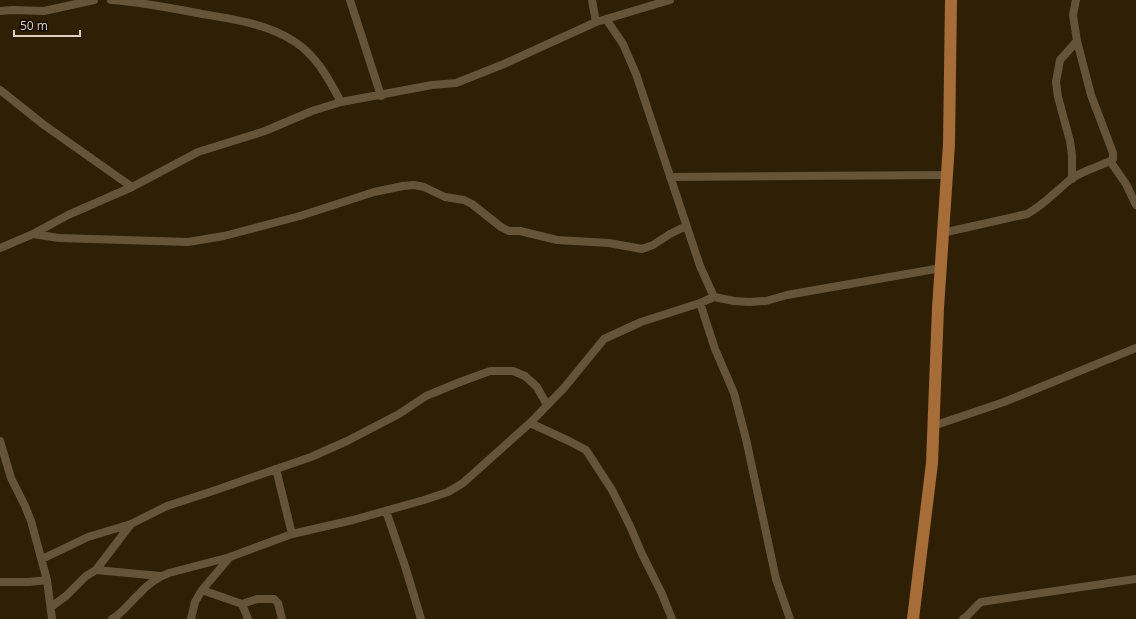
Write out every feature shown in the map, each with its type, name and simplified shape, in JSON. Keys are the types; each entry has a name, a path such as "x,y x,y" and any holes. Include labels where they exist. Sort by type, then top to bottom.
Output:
{"main road":[{"path":"914,619 932,463 940,268 949,144 951,0"}],"street":[{"path":"0,11 44,11 94,0"},
{"path":"111,0 156,3 248,23 280,34 295,42 305,50 326,74 341,102"},
{"path":"350,0 381,96"},
{"path":"592,0 596,22"},
{"path":"0,248 33,234 68,215 132,187 198,152 265,132 312,111 341,102 381,96 432,85 456,83 504,64 596,22 670,0"},
{"path":"942,233 1027,214 1040,206 1079,174 1113,159 1113,153 1091,95 1077,41 1073,15 1076,0"},
{"path":"606,19 623,44 636,74 686,226 700,266 714,297"},
{"path":"1072,179 1071,148 1058,97 1056,82 1060,60 1077,41"},
{"path":"0,90 44,126 132,187"},
{"path":"1110,161 1126,184 1136,205"},
{"path":"670,177 947,175"},
{"path":"33,234 59,238 188,242 224,236 300,216 374,192 414,185 424,187 445,197 464,200 472,204 509,231 520,231 557,240 609,243 642,249 686,226"},
{"path":"112,619 124,611 140,592 160,576 230,557 292,534 386,511 448,492 463,483 530,423 604,339 641,322 714,297 734,300 766,301 940,268"},
{"path":"700,303 715,349 734,393 746,439 776,579 790,619"},
{"path":"933,426 1004,402 1136,348"},
{"path":"42,559 88,537 131,524 167,506 311,457 347,441 399,414 426,396 490,371 513,371 525,376 537,387 547,405"},
{"path":"530,423 586,450 612,490 662,594 672,619"},
{"path":"0,441 11,478 31,521 47,580 52,619"},
{"path":"276,469 292,534"},
{"path":"386,511 421,619"},
{"path":"51,607 66,596 86,576 96,570 131,524"},
{"path":"191,619 195,602 202,590 230,557"},
{"path":"96,570 160,576"},
{"path":"963,619 968,616 981,602 1136,578"},
{"path":"0,582 29,582 47,580"},
{"path":"202,590 242,604 257,598 274,599 278,603 282,619"},
{"path":"242,604 248,619"}]}
